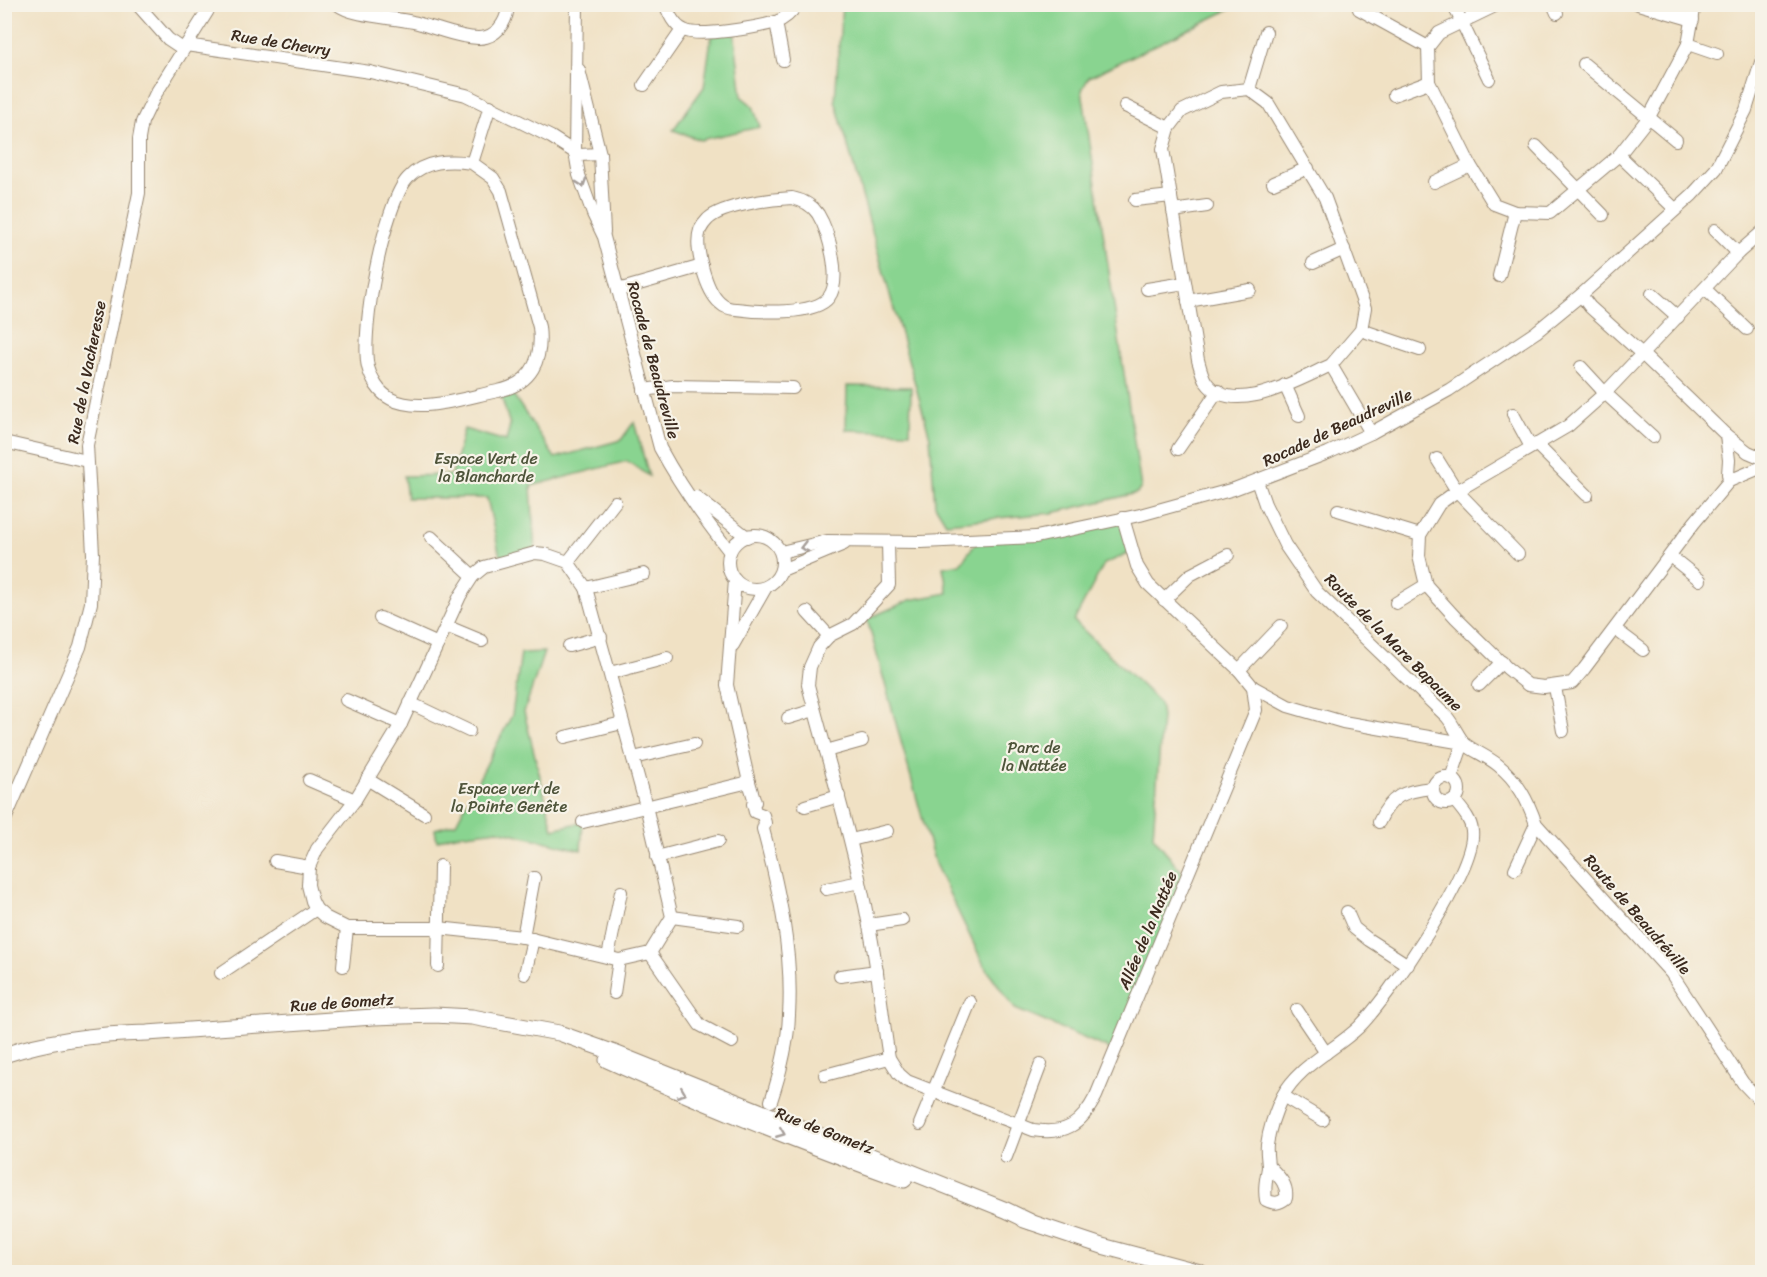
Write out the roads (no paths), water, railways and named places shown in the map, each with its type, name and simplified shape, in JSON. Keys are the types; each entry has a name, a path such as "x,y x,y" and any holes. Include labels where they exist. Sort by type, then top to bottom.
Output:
{"main road":[{"name":"Rue de Gometz","path":"4,1055 45,1043 112,1034 373,1017 434,1015 472,1017 538,1029 557,1040 611,1057 728,1105 881,1172 1004,1216 1031,1222 1102,1246 1200,1272"},
{"name":"Rue de Gometz","path":"4,1065 68,1046 147,1033"}],"street":[{"path":"137,4 168,39 185,47"},
{"name":"Rue de la Vacheresse","path":"4,822 80,648 91,603 93,554 87,445 139,193 139,139 142,122 212,4"},
{"path":"336,4 350,11 411,21 475,38 488,37 498,30 508,12 508,4"},
{"name":"Rocade de Beaudreville","path":"577,4 574,126 579,175 604,237 660,448 683,487 730,552"},
{"path":"665,4 670,17 682,30 691,33 721,32 776,22 792,12 797,4"},
{"path":"1453,4 1489,79"},
{"path":"1499,4 1439,33 1428,47 1429,82 1470,165 1494,204 1515,212 1550,213 1619,155 1649,117 1688,44 1695,4"},
{"path":"1638,4 1693,20"},
{"path":"1359,9 1428,47"},
{"path":"776,22 783,60"},
{"path":"644,85 682,30"},
{"path":"1249,89 1266,32"},
{"path":"1688,44 1718,54"},
{"name":"Rue de Chevry","path":"185,47 370,72 466,95 575,152"},
{"name":"Rocade de Beaudreville","path":"781,552 827,541 848,543 1036,537 1195,501 1257,482 1371,433 1449,390 1536,332 1581,295 1675,209 1716,169 1746,110 1762,59"},
{"name":"Rocade de Beaudreville","path":"577,63 600,154 604,237"},
{"path":"1584,64 1676,140"},
{"path":"1394,95 1429,82"},
{"path":"1249,89 1268,103 1325,198 1365,308 1361,330 1331,364 1264,394 1231,398 1207,383 1198,360 1163,149 1168,128 1182,111 1221,93 1249,89"},
{"path":"472,163 489,106"},
{"path":"1125,106 1168,128"},
{"path":"550,137 562,135 574,126"},
{"path":"1536,146 1603,215"},
{"path":"575,152 579,155 600,154"},
{"path":"1619,155 1675,209"},
{"path":"453,161 472,163 493,178 505,204 539,327 540,357 533,370 521,381 508,388 427,405 403,404 388,398 379,389 371,377 367,352 370,302 390,214 399,190 418,170 435,163 453,161"},
{"path":"1434,182 1470,165"},
{"path":"1273,183 1308,168"},
{"path":"1135,200 1171,196"},
{"path":"792,198 801,200 818,213 836,272 829,298 808,309 738,310 727,308 718,302 706,280 702,266 700,231 710,218 726,210 792,198"},
{"path":"1173,211 1207,206"},
{"path":"1499,276 1515,212"},
{"path":"1715,230 1738,253"},
{"path":"1762,232 1738,253 1605,393 1568,426 1456,491 1439,504 1420,535 1419,556 1426,585 1456,618 1528,685 1555,687 1572,683 1729,481 1762,467"},
{"path":"1313,263 1344,249"},
{"path":"618,290 702,266"},
{"path":"1148,289 1185,283"},
{"path":"1705,289 1747,329"},
{"path":"1188,301 1250,290"},
{"path":"1652,294 1677,317"},
{"path":"1581,295 1590,307 1726,435 1748,452 1762,458"},
{"path":"1361,330 1420,350"},
{"path":"1331,364 1371,433"},
{"path":"1581,367 1605,393 1653,436"},
{"path":"1285,385 1299,416"},
{"path":"644,390 673,386 793,388"},
{"path":"1178,450 1218,391"},
{"path":"1513,414 1534,446 1587,495"},
{"path":"1726,435 1729,481"},
{"path":"4,442 87,461"},
{"path":"1437,459 1456,491 1518,554"},
{"name":"Route de la Mare Bapaume","path":"1257,482 1264,504 1285,545 1317,592 1447,717 1458,731 1463,743 1498,765 1512,778 1523,792 1530,807"},
{"name":"Rocade de Beaudreville","path":"683,487 747,537"},
{"path":"568,562 615,502"},
{"path":"1338,510 1420,535"},
{"path":"1123,518 1137,566 1148,584 1239,670 1253,687 1288,706 1343,722 1463,743 1451,778"},
{"path":"735,580 750,589 766,587 773,583 782,570 781,552 770,540 755,535 747,537 740,540 730,552 729,567 735,580 727,685 755,802 753,804 755,812 763,815 765,823 763,829 775,871 789,958 789,1017 780,1076 771,1101"},
{"path":"431,537 473,576"},
{"path":"825,1075 889,1058 869,926 851,840 808,685 810,667 819,648 829,636 853,624 889,585 888,542"},
{"name":"Rocade de Beaudreville","path":"782,570 848,543"},
{"path":"535,553 545,554 568,562 586,588 646,806 672,916 650,953 613,958 528,938 438,928 347,928 325,917 316,909 308,885 309,867 318,849 355,800 401,724 460,596 473,576 484,567 535,553"},
{"path":"1164,600 1190,574 1228,555"},
{"path":"1670,556 1700,579"},
{"path":"586,588 644,574"},
{"path":"1396,603 1426,585"},
{"path":"731,649 766,587"},
{"path":"807,612 829,636"},
{"path":"380,618 438,644"},
{"path":"446,626 482,641"},
{"path":"1239,670 1281,626"},
{"path":"1615,629 1643,650"},
{"path":"569,646 601,637"},
{"path":"610,673 667,658"},
{"path":"1479,685 1502,662"},
{"name":"Allée de la Nattée","path":"889,1058 899,1074 907,1081 1033,1130 1049,1133 1062,1130 1077,1123 1088,1112 1252,723 1257,710 1253,687"},
{"path":"1555,687 1563,731"},
{"path":"346,700 401,724"},
{"path":"411,703 469,731"},
{"path":"788,718 814,710"},
{"path":"565,737 622,723"},
{"path":"826,751 862,741"},
{"path":"633,758 694,744"},
{"path":"1439,778 1451,778 1458,784 1457,797 1450,803 1441,802 1434,797 1432,788 1439,778"},
{"path":"368,779 424,814"},
{"path":"309,780 355,800"},
{"path":"583,822 749,782"},
{"path":"1379,822 1386,806 1400,796 1410,790 1432,788"},
{"path":"805,806 839,796"},
{"path":"1268,1165 1267,1147 1283,1096 1302,1071 1358,1028 1382,1001 1408,965 1451,891 1470,849 1472,832 1468,817 1454,800"},
{"name":"Route de Beaudréville","path":"1530,807 1536,824 1671,973 1743,1083 1762,1103"},
{"path":"1515,868 1536,824"},
{"path":"851,840 887,831"},
{"path":"657,857 718,841"},
{"path":"275,861 309,867"},
{"path":"438,966 440,866"},
{"path":"525,974 534,878"},
{"path":"826,889 860,882"},
{"path":"614,993 613,958 621,892"},
{"path":"221,974 316,909"},
{"path":"1347,912 1354,928 1408,965"},
{"path":"672,916 738,926"},
{"path":"869,926 902,920"},
{"path":"343,966 347,928"},
{"path":"650,953 700,1025 732,1042"},
{"path":"840,976 877,971"},
{"path":"920,1124 970,1002"},
{"path":"1296,1010 1326,1053"},
{"path":"1006,1157 1041,1064"},
{"path":"1283,1096 1323,1120"}],"park label":[{"name":"Espace Vert de la Blancharde","path":"486,467"},
{"name":"Parc de la Nattée","path":"1034,756"},
{"name":"Espace vert de la Pointe Genête","path":"509,797"}]}
